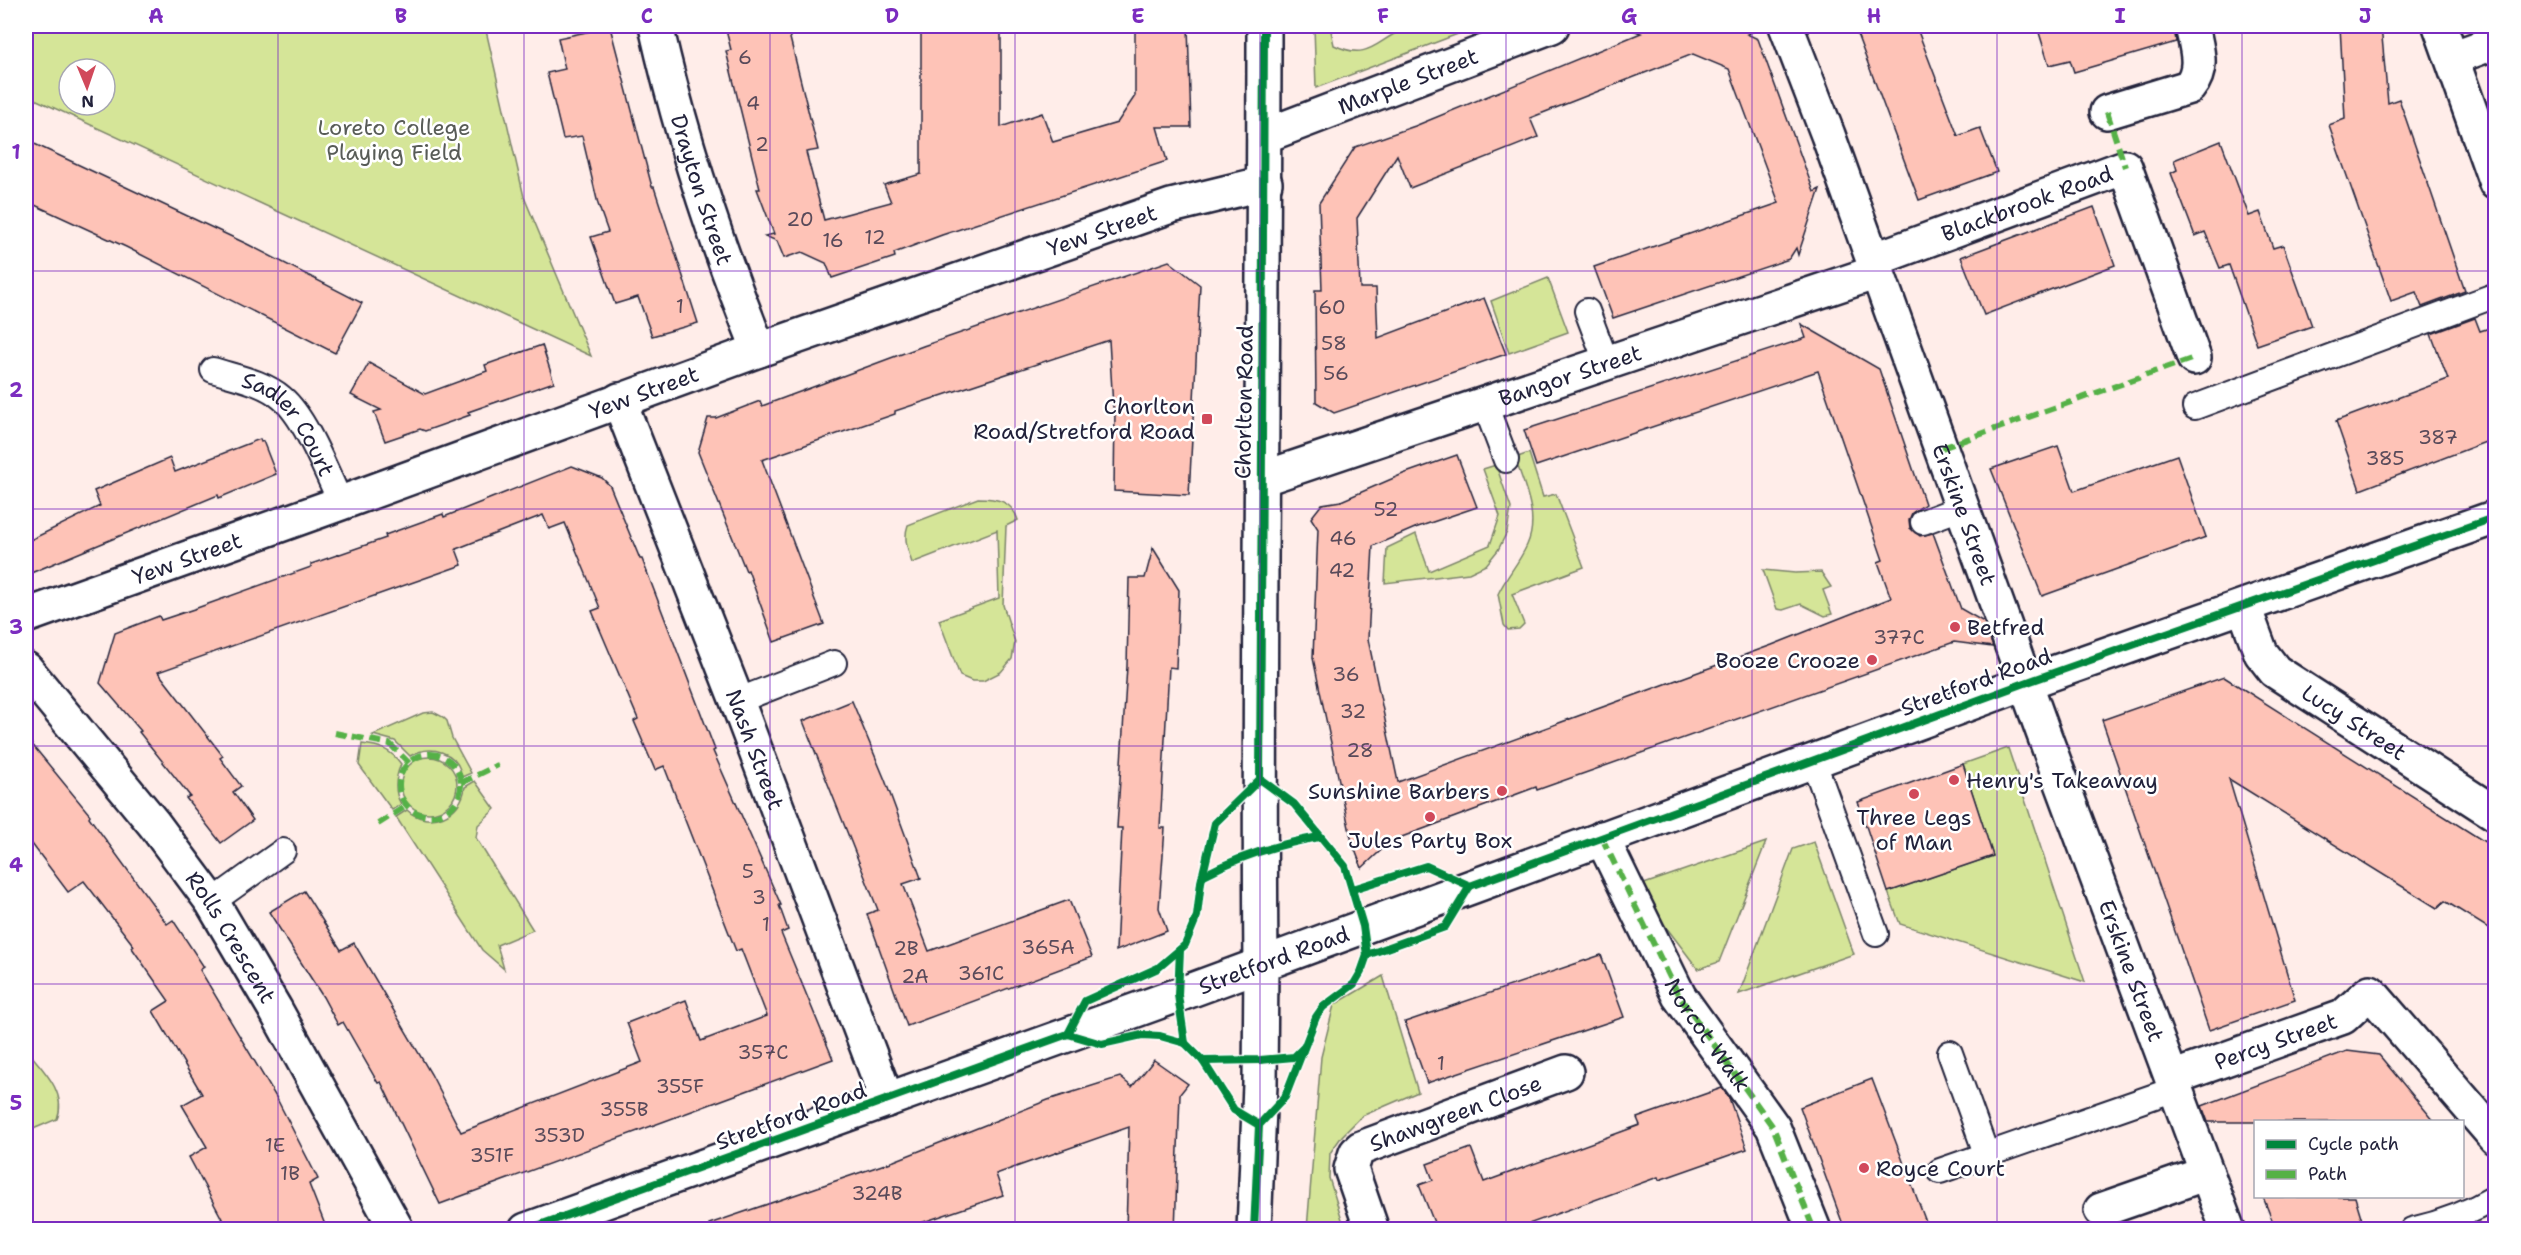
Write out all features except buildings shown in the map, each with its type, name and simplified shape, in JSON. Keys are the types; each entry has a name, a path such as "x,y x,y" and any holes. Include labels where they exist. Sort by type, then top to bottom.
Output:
{"street":[{"name":"Drayton Street","path":"656,26 683,138 759,350"},
{"name":"Chorlton Road","path":"1254,1230 1259,1125 1261,964 1264,26"},
{"name":"Marple Street","path":"1264,136 1552,26"},
{"name":"Erskine Street","path":"1786,26 1963,507 2025,683 2228,1230"},
{"path":"2107,112 2189,87 2195,81 2199,62 2192,26"},
{"path":"2440,26 2496,183"},
{"path":"2452,58 2496,42"},
{"name":"Blackbrook Road","path":"1875,266 2125,167 2194,358"},
{"name":"Yew Street","path":"26,616 341,504 619,400 1171,206 1265,183"},
{"name":"Bangor Street","path":"1261,478 1606,361 1875,266"},
{"name":"Nash Street","path":"619,400 737,701 887,1100"},
{"name":"Stretford Road","path":"526,1230 1261,964 2025,683 2496,517"},
{"name":"Lucy Street","path":"2244,607 2261,653 2275,670 2496,814"},
{"name":"Rolls Crescent","path":"26,669 147,815 212,902 275,1009 397,1230"},
{"name":"Norcot Walk","path":"1602,838 1679,996 1773,1126 1814,1230"},
{"name":"Percy Street","path":"2174,1083 2343,1017 2370,992 2496,1138"},
{"name":"Shawgreen Close","path":"1372,1230 1351,1169 1356,1152 1361,1148 1566,1072"},
{"path":"2101,1210 2207,1173"}],"lane":[{"path":"2195,407 2496,295"},
{"path":"1587,311 1606,361"},
{"name":"Sadler Court","path":"213,370 254,383 282,398 306,430 341,504"},
{"path":"1484,402 1506,460"},
{"path":"1923,522 1963,507"},
{"path":"737,701 834,663"},
{"path":"1813,760 1876,934"},
{"path":"212,902 283,851"},
{"path":"1950,1053 1987,1156"},
{"path":"1940,1171 1987,1156 2174,1083"},
{"path":"2412,1230 2435,1225 2474,1210 2496,1197"}],"green space":[{"name":"Loreto College Playing Field","path":"26,26 485,26 524,197 591,356 74,117 117,117 117,57 57,57 57,109 26,95"},
{"path":"1314,26 1330,26 1334,45 1358,51 1367,50 1400,31 1411,28 1471,29 1316,88"},
{"path":"1548,278 1568,332 1509,353 1491,301"},
{"path":"1529,453 1543,497 1556,494 1584,567 1512,594 1524,624 1519,629 1508,630 1504,625 1498,594 1524,552 1531,534 1529,501 1515,458"},
{"path":"1496,465 1511,508 1507,532 1498,550 1486,565 1469,573 1385,583 1387,548 1416,534 1429,571 1490,545 1500,516 1483,469"},
{"path":"978,498 1003,502 1012,509 1018,520 1006,526 1003,605 1015,642 1012,659 1001,672 983,681 972,681 960,676 939,620 999,598 997,530 912,563 906,535 908,525"},
{"path":"1763,570 1795,573 1821,572 1831,587 1823,590 1832,614 1825,616 1801,604 1783,610 1777,609"},
{"path":"433,712 447,721 452,738 471,773 462,777 455,761 442,752 418,752 410,756 395,741 373,735 423,713"},
{"path":"362,744 384,749 401,764 396,784 401,804 392,810 359,765"},
{"path":"2008,748 2085,982 1900,924 1888,892 1993,856 1963,764"},
{"path":"429,757 440,759 449,765 455,774 457,785 455,796 449,805 440,811 429,813 418,811 409,805 403,796 401,785 403,774 409,765 418,759"},
{"path":"475,781 495,809 478,825 476,838 533,930 497,945 504,969 482,950 396,817 407,810 424,819 443,816 458,805 465,787"},
{"path":"1766,842 1719,962 1698,969 1653,910 1644,884"},
{"path":"1814,842 1854,954 1739,994 1793,849"},
{"path":"1383,976 1418,1092 1362,1116 1342,1136 1330,1153 1329,1178 1345,1229 1307,1229 1321,1057 1334,1005"},
{"path":"26,1049 56,1090 59,1109 57,1119 26,1132"}],"marked path":[{"path":"2107,112 2125,167"},
{"path":"1942,448 2194,358"},
{"path":"335,733 390,744 409,763"},
{"path":"430,754 442,756 452,763 459,773 461,785 459,797 452,807 442,814 430,816 418,814 408,807 401,797 399,785 401,773 408,763 418,756 430,754"},
{"path":"461,783 498,765"},
{"path":"378,824 406,806"},
{"path":"1602,838 1679,996 1773,1127 1814,1230"}],"cycle path":[{"path":"1260,779 1264,26"},
{"path":"1470,886 2025,683 2496,517"},
{"path":"1068,1034 1085,1001 1158,968 1185,945 1197,916 1201,882 1215,823 1260,779"},
{"path":"1259,1125 1285,1097 1316,1017 1323,1007 1354,984 1367,955 1363,926 1345,866 1294,804 1260,779"},
{"path":"1204,875 1260,852 1319,837"},
{"path":"1353,889 1426,866 1470,886"},
{"path":"1367,955 1445,927 1470,886"},
{"path":"1180,950 1178,995 1185,1043"},
{"path":"1068,1034 1102,1044 1142,1035 1160,1036 1185,1043 1203,1061 1234,1110 1259,1125"},
{"path":"526,1230 1068,1034"},
{"path":"1203,1061 1294,1057 1303,1048"},
{"path":"1254,1230 1259,1125"}],"place":[{"name":"Chorlton Road/Stretford Road","path":"1207,419"},
{"name":"Betfred","path":"1955,627"},
{"name":"Booze Crooze","path":"1872,660"},
{"name":"Henry's Takeaway","path":"1954,780"},
{"name":"Sunshine Barbers","path":"1502,791"},
{"name":"Three Legs of Man","path":"1914,794"},
{"name":"Jules Party Box","path":"1430,817"},
{"name":"Royce Court","path":"1864,1168"}]}
